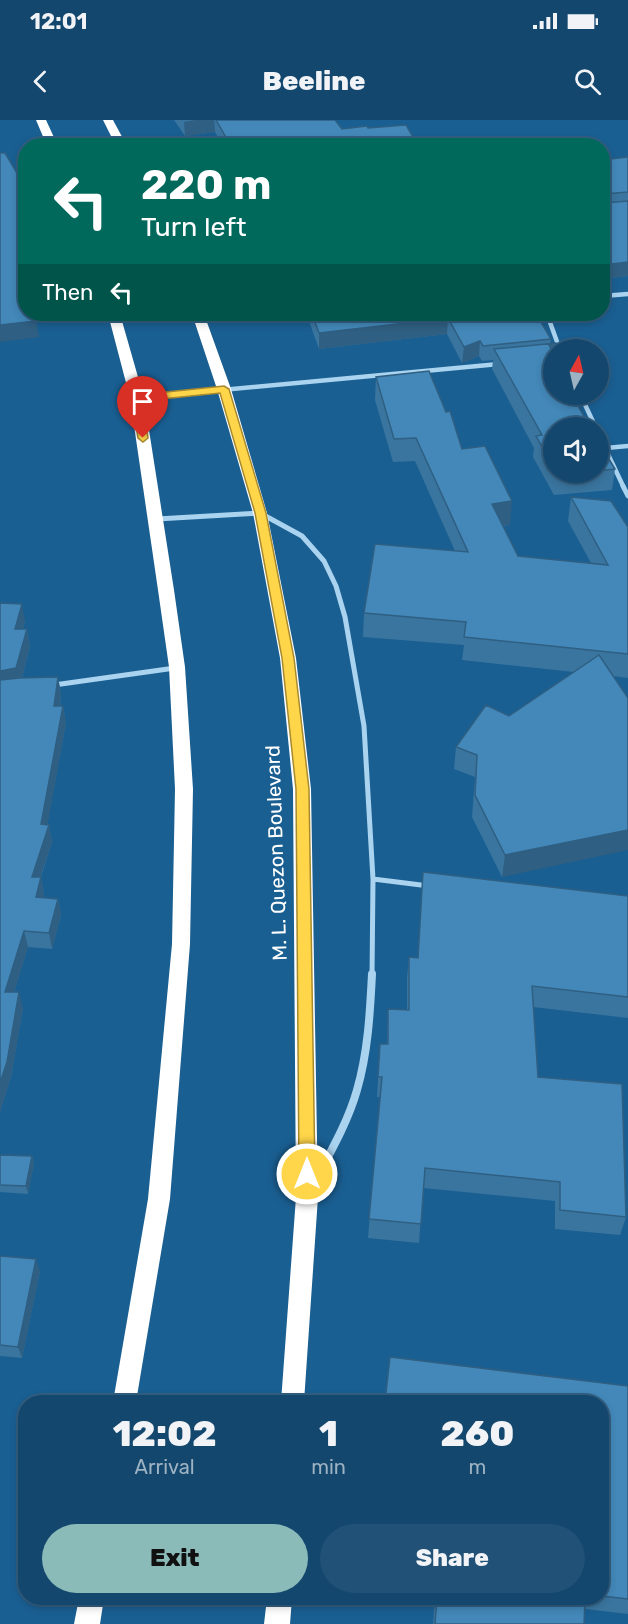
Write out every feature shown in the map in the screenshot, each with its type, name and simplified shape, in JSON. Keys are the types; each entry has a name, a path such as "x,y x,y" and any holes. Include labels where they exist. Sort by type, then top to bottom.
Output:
{"highway":[{"path":"40,120 49,138"},
{"path":"108,120 118,138"},
{"path":"116,321 137,398 177,667 184,789 181,944 159,1199 126,1395"},
{"name":"M. L. Quezon Boulevard","path":"200,321 224,389 260,513 288,658 303,789 307,1197 293,1395"},
{"path":"87,1624 91,1605"},
{"path":"277,1624 279,1605"}],"street":[{"path":"610,295 628,294"},
{"path":"550,321 556,339"},
{"path":"137,398 507,363"},
{"path":"609,448 628,446"},
{"path":"609,455 628,496"},
{"path":"155,519 260,513 303,536 324,561 339,597 347,627 364,726 373,879 374,960 370,1017 357,1089 339,1135 307,1197"},
{"path":"47,686 177,667"},
{"path":"373,879 432,886"}],"building":[{"path":"216,120 335,120 342,129 406,125 413,138 226,138"},
{"path":"0,153 5,153 18,175 18,321 36,321 0,325"},
{"path":"628,157 628,192 610,194 610,159"},
{"path":"628,201 628,262 610,264 610,203"},
{"path":"315,321 422,321 319,333"},
{"path":"450,321 540,321 551,339 483,346 480,341 464,347"},
{"path":"543,344 543,405 577,405 585,417 543,417 543,448 536,436 542,435 494,349"},
{"path":"429,371 446,412 450,411 462,449 485,446 512,501 492,504 518,556 608,565 571,497 611,501 628,527 628,654 464,637 466,622 364,613 375,544 468,552 416,438 394,439 376,377"},
{"path":"609,459 615,469 609,470"},
{"path":"0,603 22,604 15,629 27,629 16,668 0,671"},
{"path":"599,655 628,698 628,830 505,855 475,795 477,755 456,747 486,705 509,716"},
{"path":"58,677 54,706 63,706 41,824 49,825 32,877 41,877 36,897 58,899 49,933 24,931 5,992 19,992 7,1062 0,1083 0,680"},
{"path":"423,872 628,896 628,997 532,986 538,1077 622,1084 626,1217 560,1210 560,1182 425,1168 421,1224 369,1219 382,1077 378,1077 380,1044 388,1044 388,1009 409,1010 409,957 418,958"},
{"path":"0,1155 32,1156 26,1186 0,1185"},
{"path":"0,1256 36,1259 18,1347 0,1345"},
{"path":"390,1357 628,1386 628,1599 609,1597 609,1395 386,1395"},
{"path":"436,1605 585,1605 584,1624 435,1624"}],"route":[{"path":"143,438 137,398 224,389 260,513 288,658 303,789 307,1174"}]}
